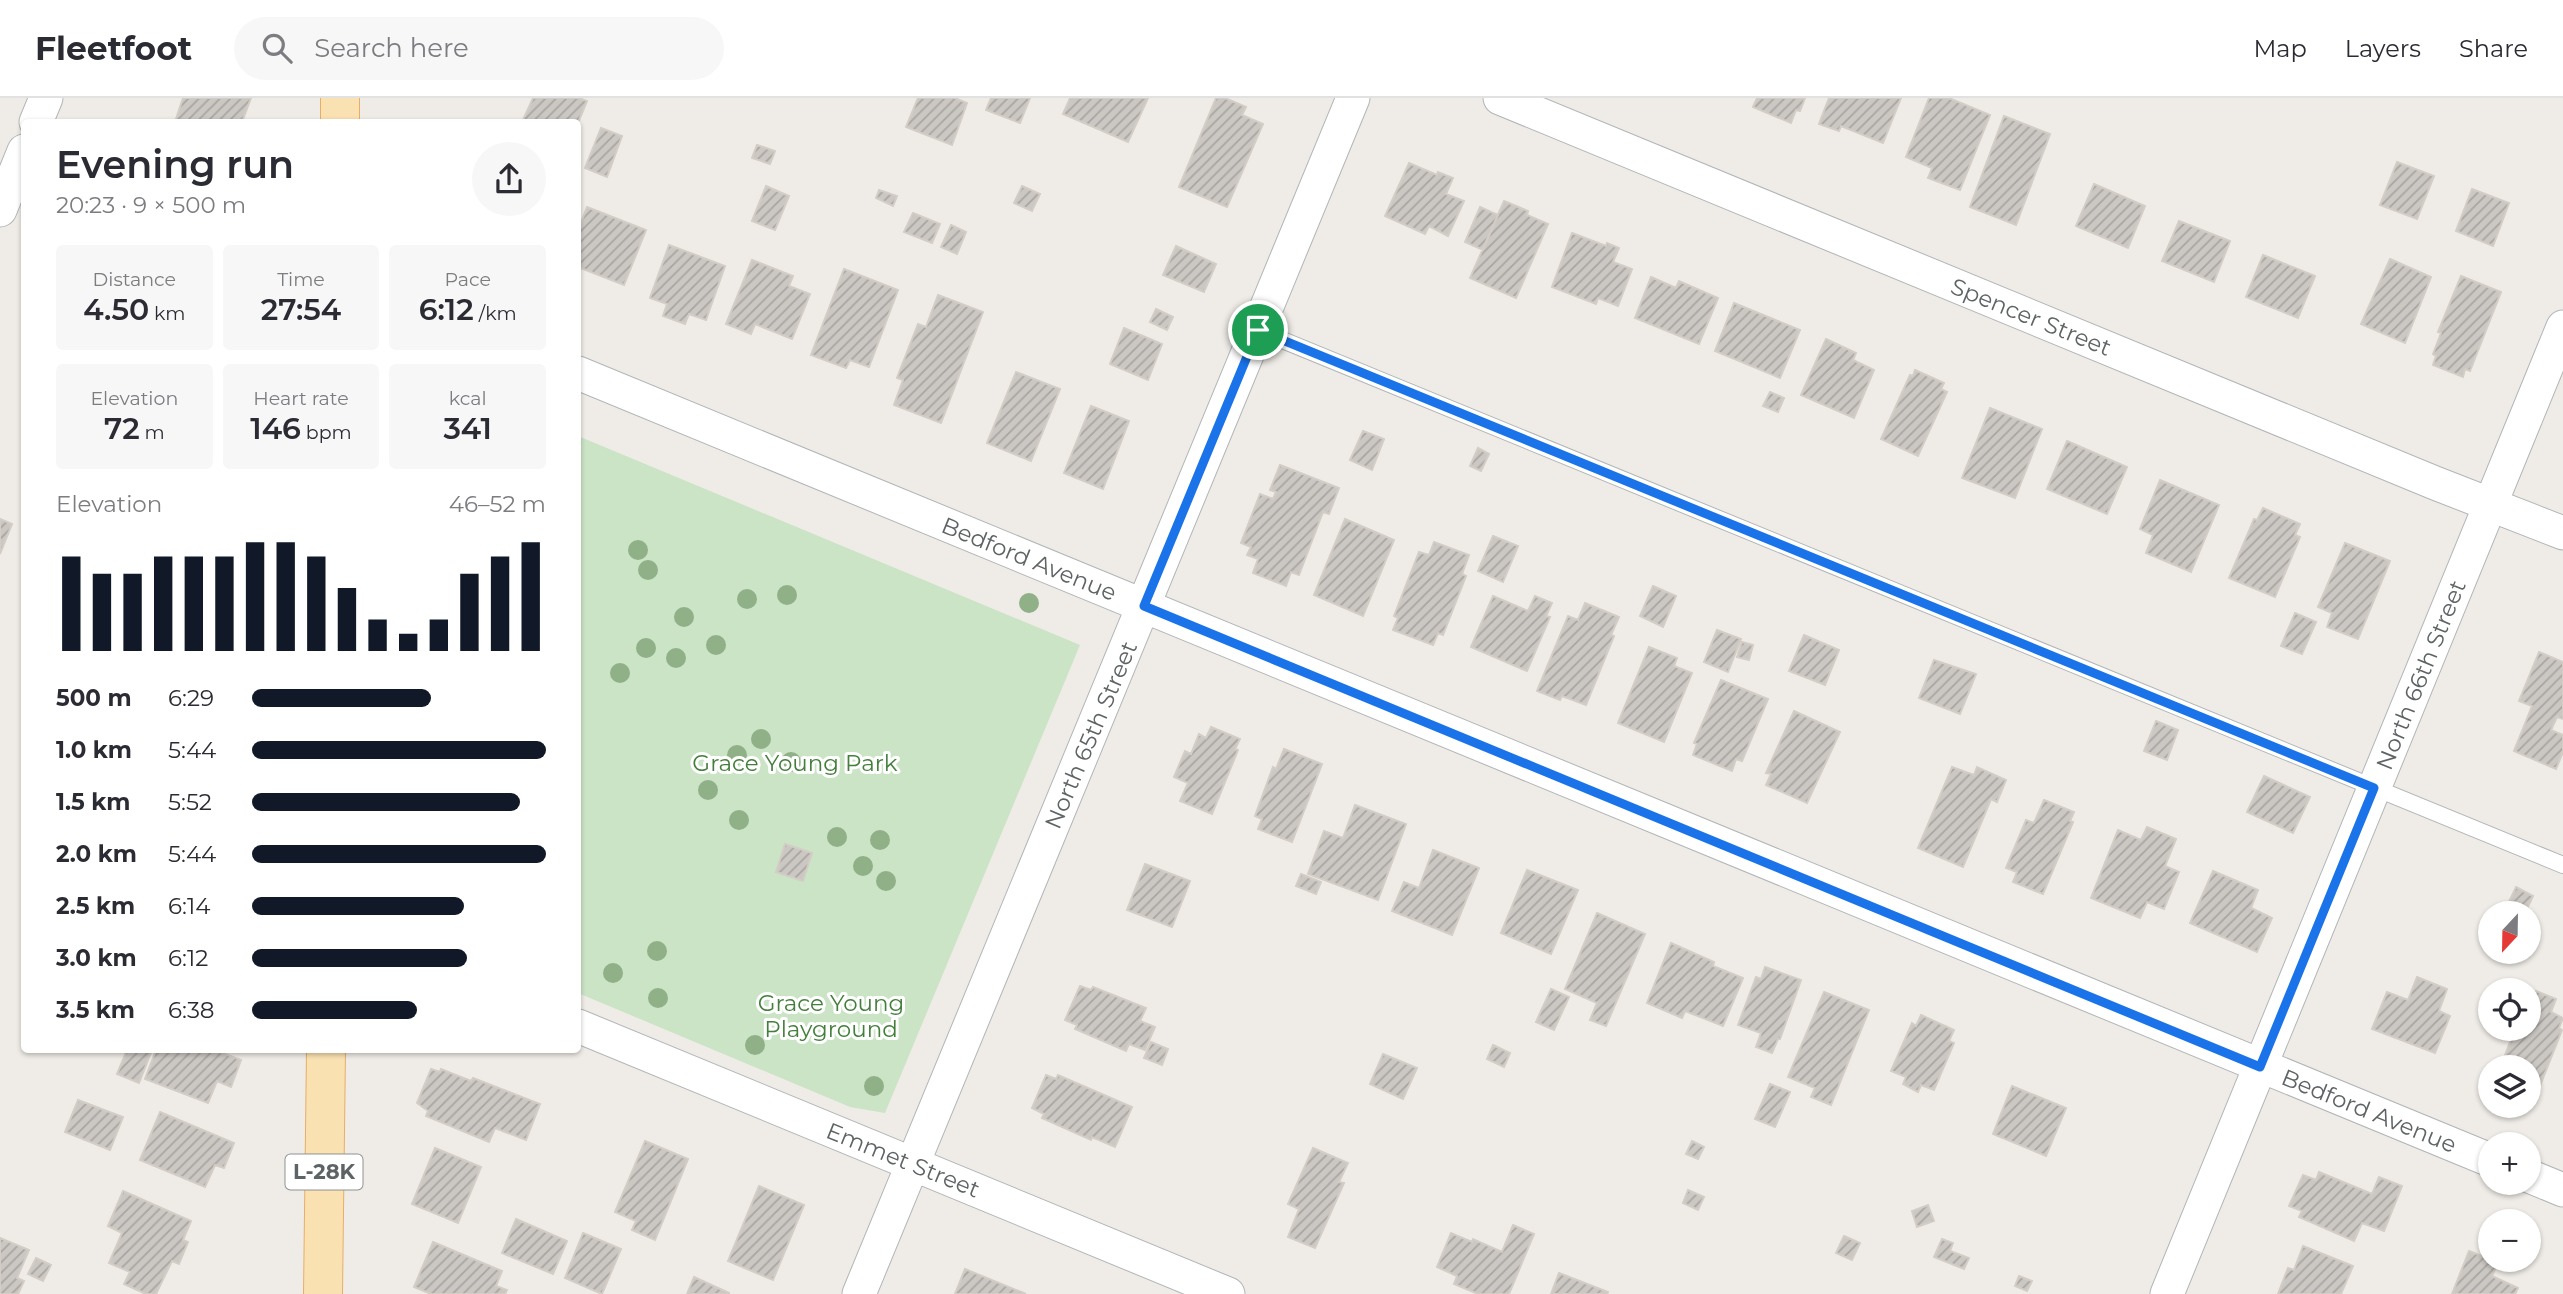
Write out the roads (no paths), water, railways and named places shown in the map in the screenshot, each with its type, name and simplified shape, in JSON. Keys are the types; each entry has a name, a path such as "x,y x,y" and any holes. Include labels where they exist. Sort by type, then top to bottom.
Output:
{"main road":[{"path":"340,98 340,119"},
{"name":"L-28K","path":"323,1294 326,1053"}],"street":[{"path":"37,119 46,98"},
{"name":"North 65th Street","path":"859,1294 1353,98"},
{"name":"Spencer Street","path":"1500,98 2435,483 2563,533"},
{"path":"0,138 21,148"},
{"path":"0,210 21,158"},
{"name":"North 66th Street","path":"2167,1294 2563,327"},
{"name":"Bedford Avenue","path":"581,374 2478,1155"},
{"name":"Emmet Street","path":"581,1027 1228,1294"},
{"path":"2541,1181 2563,1190"}],"lane":[{"path":"1258,330 2563,865"}],"park label":[{"name":"Grace Young Park","path":"795,763"},
{"name":"Grace Young Playground","path":"831,1016"}]}
